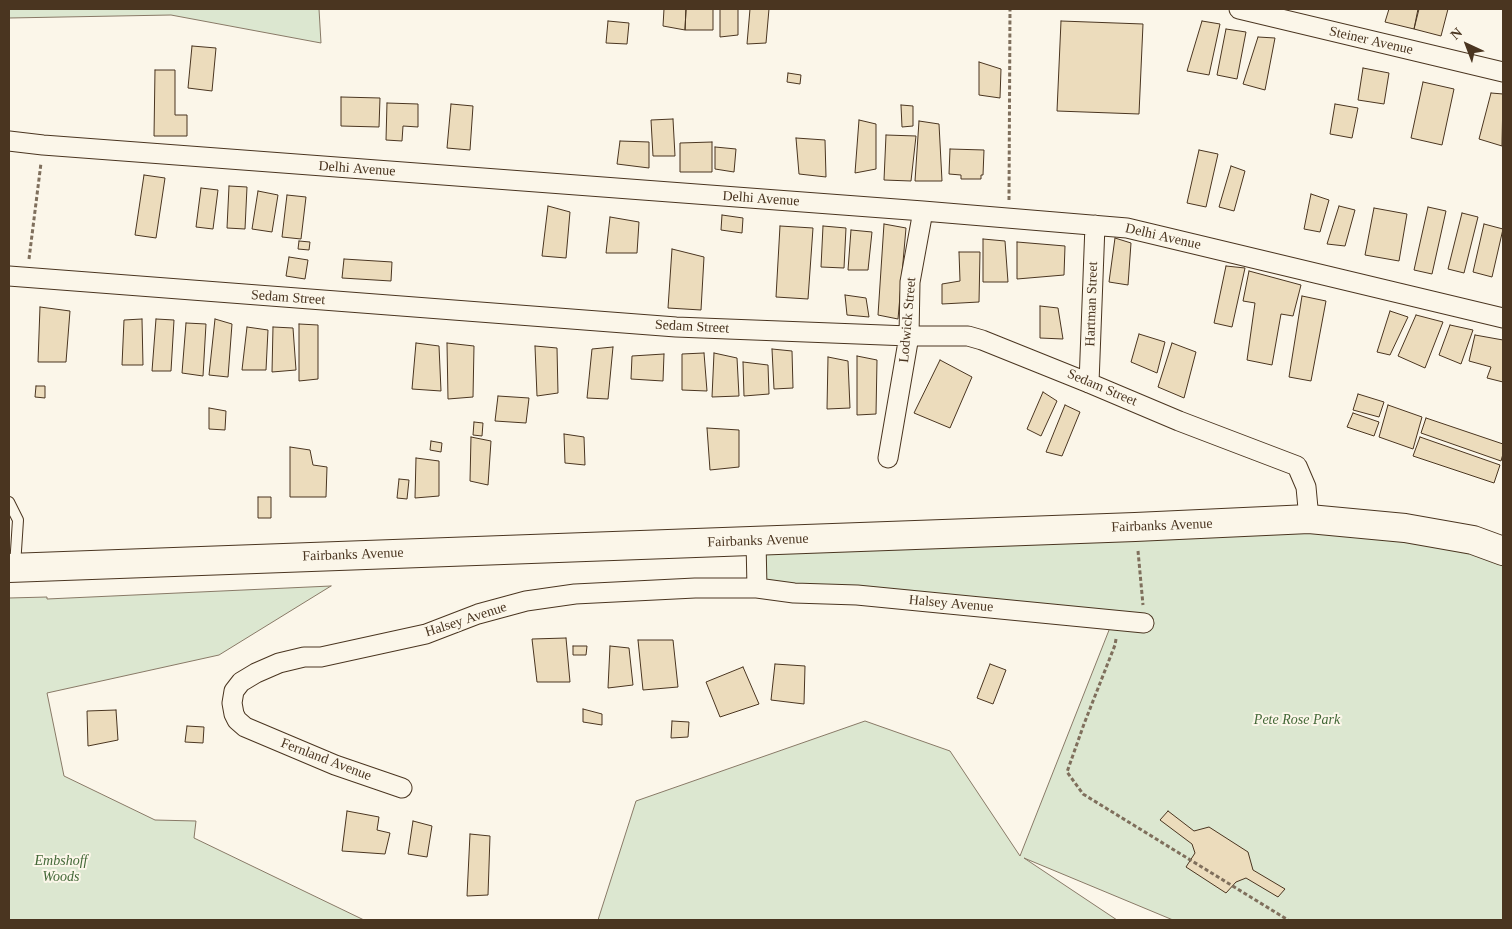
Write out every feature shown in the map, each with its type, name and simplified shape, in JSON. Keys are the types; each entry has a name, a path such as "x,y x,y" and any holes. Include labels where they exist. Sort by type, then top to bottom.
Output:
{"street":[{"name":"Steiner Avenue","path":"1239,9 1503,72"},
{"name":"Delhi Avenue","path":"9,141 1127,228 1503,318"},
{"name":"Lodwick Street","path":"888,458 909,336 910,282 923,211"},
{"name":"Hartman Street","path":"1089,383 1095,225"},
{"name":"Sedam Street","path":"18,277 676,327 909,336 968,336 1089,383 1179,421 1297,466 1306,487 1309,519"},
{"name":"Fairbanks Avenue","path":"12,568 1309,519 1405,528 1473,540 1503,551"},
{"path":"756,541 757,588"},
{"name":"Halsey Avenue","path":"251,730 237,720 234,714 232,703 234,691 242,682 256,673 279,663 304,657 321,657 426,634 478,614 526,602 575,594 695,588 757,588 794,593 857,595 1144,623"},
{"name":"Fernland Avenue","path":"251,730 335,765 402,788"}],"lane":[{"path":"9,502 18,520 12,568"}],"path":[{"path":"1009,218 1010,9"},
{"path":"18,277 43,145"},
{"path":"1138,552 1144,623"},
{"path":"1118,620 1116,645 1067,772 1083,794 1288,920"}],"green space":[{"path":"9,9 319,9 321,43 171,15 9,18"},
{"name":"Pete Rose Park","path":"1309,519 1503,551 1503,920 1173,920 1024,858 1117,920 598,920 636,801 865,721 950,751 1020,856 1113,620 757,588 756,541"},
{"name":"Embshoff Woods","path":"331,586 219,655 47,693 64,776 155,820 196,821 194,838 364,920 9,920 9,598 47,597 47,599"}],"building":[{"path":"664,9 686,9 685,30 663,26"},
{"path":"686,9 713,9 713,30 685,30"},
{"path":"720,9 738,9 738,35 720,37"},
{"path":"750,9 769,9 766,43 747,44"},
{"path":"1389,9 1418,9 1414,29 1385,22"},
{"path":"1419,9 1448,9 1441,36 1414,29"},
{"path":"608,21 629,23 627,44 606,43"},
{"path":"1061,21 1143,24 1139,114 1057,111"},
{"path":"1202,21 1220,24 1209,75 1187,71"},
{"path":"1226,29 1246,32 1237,79 1217,75"},
{"path":"1258,37 1275,38 1265,90 1243,84"},
{"path":"192,46 216,48 212,91 188,88"},
{"path":"979,62 1001,69 1000,98 979,95"},
{"path":"1363,68 1389,73 1384,104 1358,100"},
{"path":"155,70 175,70 175,115 187,115 187,136 154,136"},
{"path":"788,73 801,75 800,84 787,82"},
{"path":"1423,82 1454,89 1442,145 1411,138"},
{"path":"1491,93 1503,94 1502,146 1479,139"},
{"path":"341,97 380,98 379,127 341,126"},
{"path":"387,103 418,104 418,127 403,126 402,141 386,140"},
{"path":"451,104 473,106 470,150 447,148"},
{"path":"1335,104 1358,108 1352,138 1330,134"},
{"path":"901,105 913,106 913,126 902,127"},
{"path":"673,119 675,156 653,156 651,120"},
{"path":"859,120 876,124 876,169 855,173"},
{"path":"919,121 939,124 942,181 915,181"},
{"path":"886,135 916,136 911,181 884,180"},
{"path":"796,138 825,140 826,177 799,174"},
{"path":"620,141 649,142 649,168 617,164"},
{"path":"712,142 712,172 680,172 680,143"},
{"path":"715,147 736,149 734,172 715,169"},
{"path":"950,149 984,150 983,175 981,175 981,179 961,179 961,175 949,174"},
{"path":"1199,150 1218,154 1206,207 1187,203"},
{"path":"1231,166 1245,171 1234,211 1219,207"},
{"path":"144,175 165,178 156,238 135,235"},
{"path":"229,186 247,187 245,229 227,228"},
{"path":"201,188 218,190 213,229 196,227"},
{"path":"258,191 278,195 272,232 252,229"},
{"path":"1311,194 1329,200 1320,232 1304,229"},
{"path":"287,195 306,197 301,239 282,237"},
{"path":"548,206 570,212 566,258 542,256"},
{"path":"1339,206 1355,210 1345,246 1327,244"},
{"path":"1428,207 1446,211 1432,274 1414,270"},
{"path":"1374,208 1407,214 1399,261 1365,255"},
{"path":"1462,213 1478,217 1464,273 1448,269"},
{"path":"722,215 743,218 742,233 721,230"},
{"path":"610,217 639,222 637,253 606,253"},
{"path":"884,224 906,228 898,319 878,315"},
{"path":"1484,224 1503,229 1492,277 1473,272"},
{"path":"780,226 813,228 808,299 776,297"},
{"path":"823,226 846,228 844,268 821,267"},
{"path":"851,230 872,232 868,270 848,270"},
{"path":"1115,238 1131,243 1128,285 1109,282"},
{"path":"983,239 1005,241 1008,282 983,282"},
{"path":"299,241 310,242 309,250 298,249"},
{"path":"1017,242 1065,246 1064,275 1017,279"},
{"path":"672,249 704,257 701,310 668,308"},
{"path":"959,252 980,252 979,302 942,304 942,284 960,281"},
{"path":"289,257 308,260 305,279 286,276"},
{"path":"344,259 392,262 391,281 342,278"},
{"path":"1226,266 1245,268 1232,327 1214,323"},
{"path":"1249,271 1301,285 1293,316 1281,314 1272,365 1247,360 1255,303 1243,301"},
{"path":"845,295 866,298 869,317 847,315"},
{"path":"1302,296 1326,301 1311,381 1289,377"},
{"path":"1040,306 1058,308 1063,339 1040,338"},
{"path":"40,307 70,311 66,362 38,362"},
{"path":"1390,311 1408,317 1390,355 1377,352"},
{"path":"1416,315 1443,322 1425,368 1398,356"},
{"path":"142,319 143,365 122,365 124,320"},
{"path":"156,319 174,320 171,371 152,371"},
{"path":"215,319 232,324 228,377 209,375"},
{"path":"186,323 206,324 203,376 182,373"},
{"path":"299,324 318,325 318,379 299,381"},
{"path":"1450,325 1473,330 1461,364 1439,355"},
{"path":"247,327 268,330 266,370 242,370"},
{"path":"273,327 293,328 296,370 272,372"},
{"path":"1139,334 1165,342 1157,373 1131,362"},
{"path":"1475,335 1503,340 1503,382 1487,378 1491,367 1469,361"},
{"path":"416,343 439,346 441,391 412,389"},
{"path":"447,343 474,346 473,397 448,399"},
{"path":"1172,343 1196,352 1184,398 1158,387"},
{"path":"535,346 557,348 558,393 537,396"},
{"path":"613,347 608,399 587,398 592,349"},
{"path":"772,349 792,351 793,388 774,389"},
{"path":"704,353 707,391 682,390 682,354"},
{"path":"714,353 737,358 739,396 712,397"},
{"path":"664,354 663,381 631,379 632,356"},
{"path":"857,356 877,360 876,414 857,415"},
{"path":"828,357 848,361 850,408 827,409"},
{"path":"940,360 972,377 950,428 914,413"},
{"path":"743,362 768,365 769,394 744,396"},
{"path":"36,386 45,386 45,398 35,397"},
{"path":"1043,392 1057,401 1041,436 1027,429"},
{"path":"1358,394 1384,402 1379,417 1353,410"},
{"path":"498,396 529,398 526,423 495,421"},
{"path":"1065,405 1080,412 1062,456 1046,452"},
{"path":"1388,405 1422,417 1413,449 1379,437"},
{"path":"209,408 226,411 225,430 209,429"},
{"path":"1353,413 1379,422 1374,436 1347,427"},
{"path":"1426,418 1503,444 1501,461 1421,433"},
{"path":"474,422 483,423 482,436 473,435"},
{"path":"707,428 739,430 739,467 710,470"},
{"path":"564,434 584,437 585,465 565,463"},
{"path":"471,437 491,441 488,485 470,481"},
{"path":"1420,437 1500,465 1494,483 1413,456"},
{"path":"431,441 442,443 441,452 430,450"},
{"path":"290,447 310,450 313,465 327,467 326,497 290,497"},
{"path":"416,458 439,461 439,496 415,498"},
{"path":"399,479 409,480 407,499 397,498"},
{"path":"258,497 271,497 271,518 258,518"},
{"path":"566,638 570,682 537,682 532,639"},
{"path":"638,640 673,640 678,687 643,690"},
{"path":"573,646 587,646 586,655 573,655"},
{"path":"610,646 629,648 633,685 608,688"},
{"path":"775,664 805,666 804,704 771,700"},
{"path":"990,664 1006,670 993,704 977,698"},
{"path":"743,667 759,704 720,717 706,682"},
{"path":"583,709 602,714 602,725 583,722"},
{"path":"116,710 118,740 88,746 87,711"},
{"path":"672,721 689,722 688,737 671,738"},
{"path":"187,726 204,727 203,743 185,742"},
{"path":"347,811 379,817 377,830 390,833 385,854 342,851"},
{"path":"1168,811 1194,831 1209,827 1248,852 1253,870 1285,889 1278,897 1246,878 1236,882 1226,893 1186,867 1195,853 1192,844 1160,820"},
{"path":"413,821 432,826 427,857 408,854"},
{"path":"470,834 490,836 488,895 467,896"}]}
